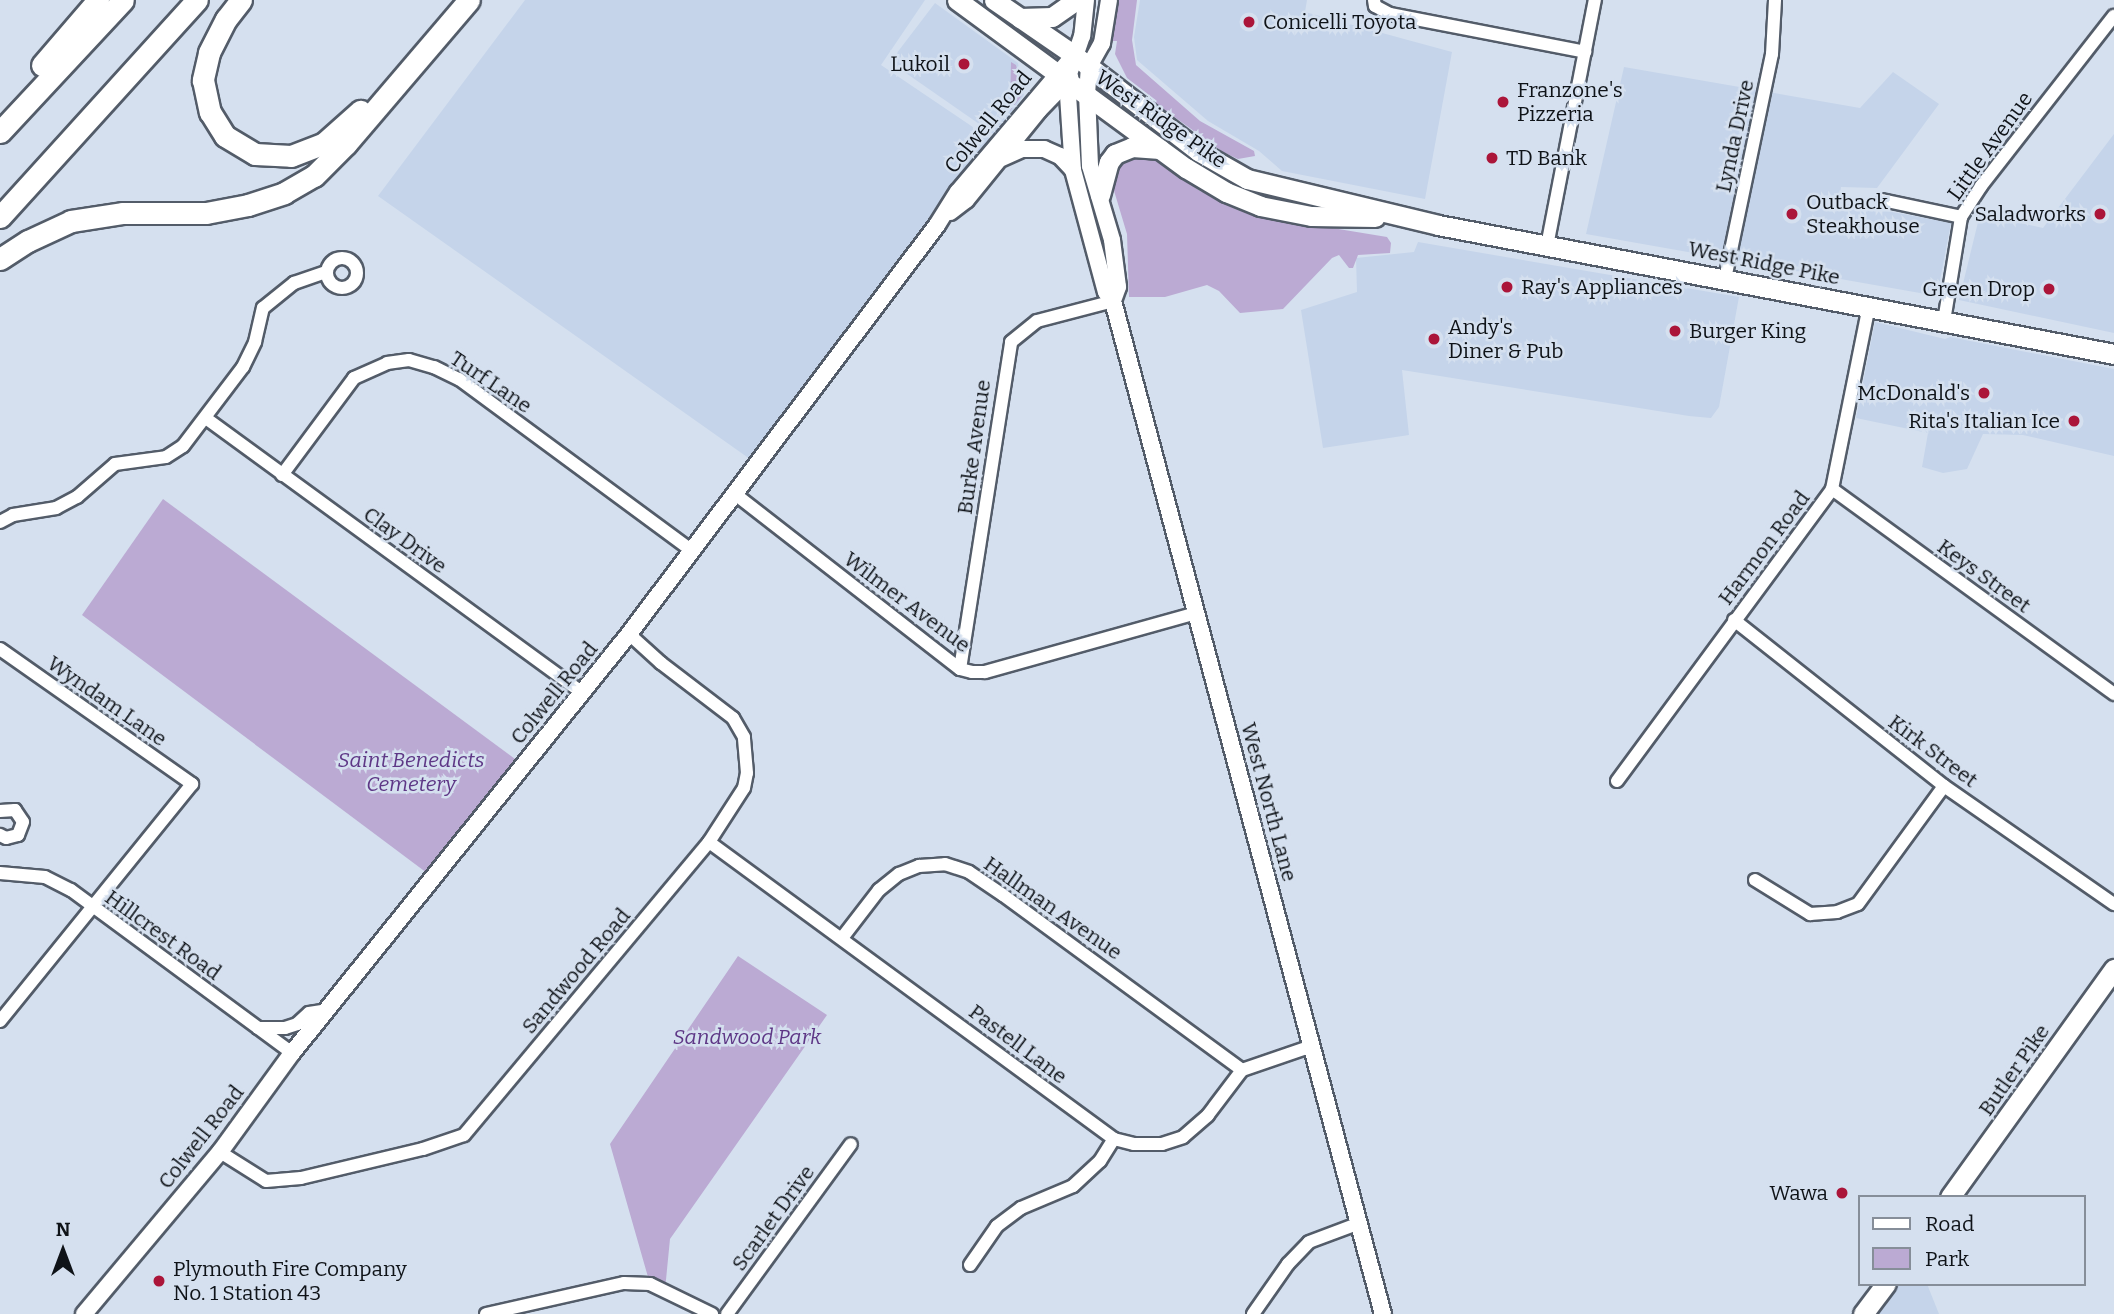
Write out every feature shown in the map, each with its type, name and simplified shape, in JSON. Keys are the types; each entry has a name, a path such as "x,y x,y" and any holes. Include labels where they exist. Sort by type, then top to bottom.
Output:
{"highway":[{"path":"0,115 98,0"},
{"path":"0,132 123,0"},
{"path":"0,217 197,0"},
{"path":"241,0 226,19 209,53 203,80 210,112 225,136 255,154 291,156 323,144 356,114 454,0"},
{"path":"0,259 71,221 123,213 206,213 248,205 284,193 314,176 346,144 469,0"}],"main road":[{"name":"West Ridge Pike","path":"957,0 1161,149 1226,192 1260,206 1311,216 1405,217"},
{"name":"West Ridge Pike","path":"994,0 1082,61 1229,172 1273,187 1547,246 1869,305 2114,354"},
{"path":"1020,18 1052,17 1076,0"},
{"path":"1100,195 1109,162 1115,154 1132,147 1161,149"},
{"name":"Butler Pike","path":"1951,1195 2114,969"},
{"path":"1863,1314 1884,1286"}],"street":[{"path":"1082,61 1086,0"},
{"path":"1062,76 1102,43 1109,0"},
{"path":"1374,0 1375,6 1390,14 1585,52"},
{"path":"1547,246 1595,0"},
{"name":"Lynda Drive","path":"1725,279 1772,54 1774,0"},
{"name":"Little Avenue","path":"1944,321 1961,217 1981,186 2114,16"},
{"name":"West North Lane","path":"1082,61 1087,94 1090,166 1112,240 1118,287 1113,301"},
{"name":"Colwell Road","path":"940,220 966,200 1062,76"},
{"name":"Colwell Road","path":"84,1314 220,1152 292,1053 629,634 940,220 958,192 1062,76"},
{"name":"West North Lane","path":"1062,76 1073,170 1106,292 1113,301 1383,1314"},
{"path":"1000,159 1022,149 1044,149 1060,156 1073,170"},
{"path":"1882,200 1961,217"},
{"path":"0,522 13,515 56,508 77,497 115,464 166,457 183,446 207,419 243,367 255,342 263,308 294,283 326,272"},
{"name":"Burke Avenue","path":"960,668 1011,342 1037,321 1113,301"},
{"name":"Harmon Road","path":"1617,781 1832,489 1869,305"},
{"name":"Turf Lane","path":"282,475 354,379 387,363 409,360 434,367 459,379 691,550"},
{"name":"Clay Drive","path":"207,419 581,692"},
{"name":"Keys Street","path":"1832,489 2114,694"},
{"name":"Wilmer Avenue","path":"735,494 960,668 985,672 1197,613"},
{"name":"Kirk Street","path":"1734,620 1944,786 2114,904"},
{"name":"Sandwood Road","path":"220,1152 266,1181 302,1178 423,1149 464,1135 709,842 744,788 747,774 744,737 733,718 661,663 629,634"},
{"path":"0,666 4,652"},
{"name":"Wyndam Lane","path":"4,652 192,783 93,908"},
{"path":"1755,880 1810,914 1837,912 1858,904 1944,786"},
{"path":"0,835 13,838 21,831 23,822 15,810 1,809"},
{"name":"Pastell Lane","path":"709,842 1114,1139 1134,1144 1162,1144 1182,1138 1208,1115 1242,1070"},
{"name":"Hallman Avenue","path":"842,938 879,890 899,874 919,866 945,864 969,872 1003,894 1242,1070"},
{"name":"Hillcrest Road","path":"0,873 45,877 71,890 292,1053"},
{"path":"0,1021 93,908"},
{"path":"258,1028 285,1028 298,1024 309,1013 327,1010"},
{"path":"1242,1070 1312,1046"},
{"path":"970,1265 997,1226 1021,1208 1073,1186 1100,1161 1114,1139"},
{"name":"Scarlet Drive","path":"727,1314 851,1144"},
{"path":"1253,1314 1288,1264 1309,1242 1357,1224"},
{"path":"486,1314 624,1283 650,1284 712,1314"}],"shaded area":[{"path":"525,0 925,0 881,65 998,144 757,464 378,196"},
{"path":"1140,0 1307,0 1305,12 1452,52 1425,199 1282,171 1259,151 1208,121 1137,60 1134,37"},
{"path":"935,3 1018,63 1024,95 995,135 890,62"},
{"path":"1624,67 1860,108 1893,72 1939,104 1877,188 1841,187 1839,202 1951,223 1937,296 1586,234"},
{"path":"2114,134 2114,333 1959,300 1980,214 2043,228"},
{"path":"1418,242 1739,297 1719,407 1711,418 1689,416 1402,370 1409,435 1323,448 1301,310 1357,292 1356,258 1414,252"},
{"path":"1875,322 1945,339 1950,337 2114,369 2114,456 2023,435 1983,434 1967,469 1943,473 1922,467 1928,433 1856,418"},
{"path":"1884,1286 1928,1286 1939,1314 1863,1314"}],"green space":[{"path":"1118,0 1137,0 1132,40 1136,65 1200,121 1254,151 1255,156 1238,159 1223,152 1155,103 1157,101 1127,78 1115,54 1117,41 1112,41"},
{"path":"1011,62 1016,65 1023,94 1010,111"},
{"path":"1128,155 1155,158 1200,191 1254,215 1387,237 1391,243 1390,253 1358,255 1353,268 1349,268 1339,255 1332,258 1283,309 1240,313 1219,291 1207,285 1165,297 1129,297 1127,234 1112,184 1114,169"},
{"name":"Saint Benedicts Cemetery","path":"163,499 515,759 427,873 82,615"},
{"name":"Sandwood Park","path":"738,956 827,1015 670,1239 665,1290 650,1284 610,1144"}],"place":[{"name":"Conicelli Toyota","path":"1249,22"},
{"name":"Lukoil","path":"964,64"},
{"name":"Franzone's Pizzeria","path":"1503,102"},
{"name":"TD Bank","path":"1492,158"},
{"name":"Outback Steakhouse","path":"1792,214"},
{"name":"Saladworks","path":"2100,214"},
{"name":"Ray's Appliances","path":"1507,287"},
{"name":"Green Drop","path":"2049,289"},
{"name":"Burger King","path":"1675,331"},
{"name":"Andy's Diner & Pub","path":"1434,339"},
{"name":"McDonald's","path":"1984,393"},
{"name":"Rita's Italian Ice","path":"2074,421"},
{"name":"Wawa","path":"1842,1193"},
{"name":"Plymouth Fire Company No. 1 Station 43","path":"159,1281"}]}
